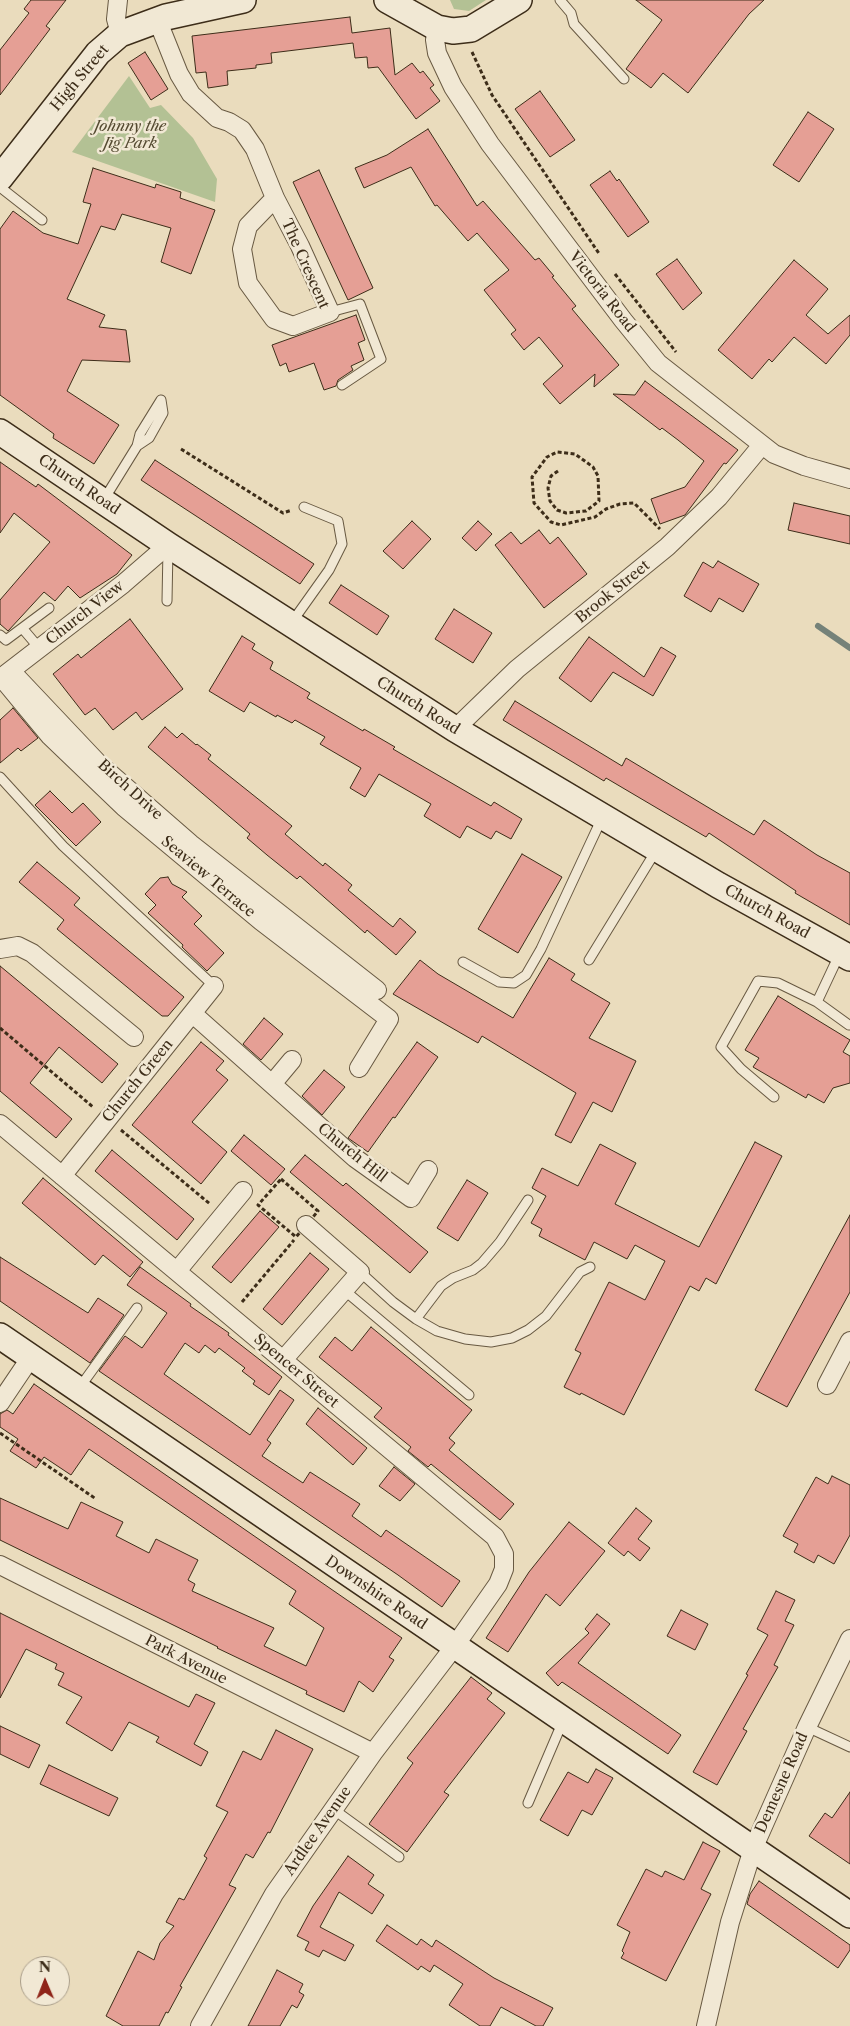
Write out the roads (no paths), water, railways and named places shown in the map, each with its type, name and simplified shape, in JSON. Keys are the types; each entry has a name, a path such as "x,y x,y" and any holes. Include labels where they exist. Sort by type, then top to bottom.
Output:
{"street":[{"path":"118,0 116,19 120,34"},
{"name":"High Street","path":"0,178 98,53 120,34 157,19 243,0"},
{"path":"387,0 437,28 463,30 471,29 518,0"},
{"name":"The Crescent","path":"157,19 180,74 191,94 217,118 229,122 242,130 256,149 275,198 300,246 330,312 293,326 274,319 248,283 242,249 248,226 275,198"},
{"name":"Victoria Road","path":"437,28 435,40 437,53 453,88 490,144 623,320 658,363 774,454 804,466 850,479"},
{"name":"Church Road","path":"0,432 168,545 455,729 602,818 845,956"},
{"name":"Brook Street","path":"455,729 517,669 672,542 719,496 762,445"},
{"name":"Church View","path":"3,676 123,584 168,545"},
{"name":"Birch Drive","path":"3,676 190,844 376,990"},
{"name":"Seaview Terrace","path":"3,676 50,736 124,806 261,921 389,1019 359,1068"},
{"name":"Church Green","path":"0,949 18,946 32,953 134,1037"},
{"name":"Church Green","path":"62,1176 214,986"},
{"name":"Church Hill","path":"193,1014 355,1158 411,1198 428,1170"},
{"path":"272,1084 292,1060"},
{"name":"Spencer Street","path":"0,1124 495,1537 500,1545 504,1562 502,1577 454,1647"},
{"path":"177,1271 242,1191"},
{"path":"283,1360 360,1272 306,1225"},
{"name":"Downshire Road","path":"0,1336 753,1849"},
{"path":"827,1385 850,1341"},
{"path":"0,1403 31,1357"},
{"name":"Park Avenue","path":"0,1565 373,1753"},
{"name":"Demesne Road","path":"849,1644 807,1727 753,1849 850,1915"},
{"name":"Ardlee Avenue","path":"200,2026 274,1894 373,1753 454,1647"},
{"path":"706,2026 730,1922 753,1849"}],"lane":[{"path":"560,0 572,13 574,24 624,79"},
{"path":"0,187 42,220"},
{"path":"330,312 360,304 381,360 342,385"},
{"path":"103,501 137,446"},
{"path":"290,624 329,570 342,544 338,520 304,507"},
{"path":"167,601 168,545"},
{"path":"0,635 6,640 49,608"},
{"path":"23,629 40,649"},
{"path":"0,777 63,846 214,986"},
{"path":"463,962 499,982 514,983 526,975 541,949 602,818"},
{"path":"589,960 657,849"},
{"path":"816,1002 845,956"},
{"path":"774,1097 741,1068 721,1047 758,981 778,983 816,1002 849,1024"},
{"path":"416,1319 441,1286 453,1278 474,1270 482,1263 500,1242 528,1200"},
{"path":"360,1272 416,1319 437,1331 465,1339 491,1342 512,1338 528,1330 546,1316 580,1272 590,1267"},
{"path":"344,1290 469,1395"},
{"path":"78,1390 137,1308"},
{"path":"528,1803 563,1721"},
{"path":"807,1727 850,1747"},
{"path":"333,1809 399,1857"}],"waterway":[{"path":"818,626 850,648"}],"park label":[{"name":"Johnny the Jig Park","path":"130,136"}]}
